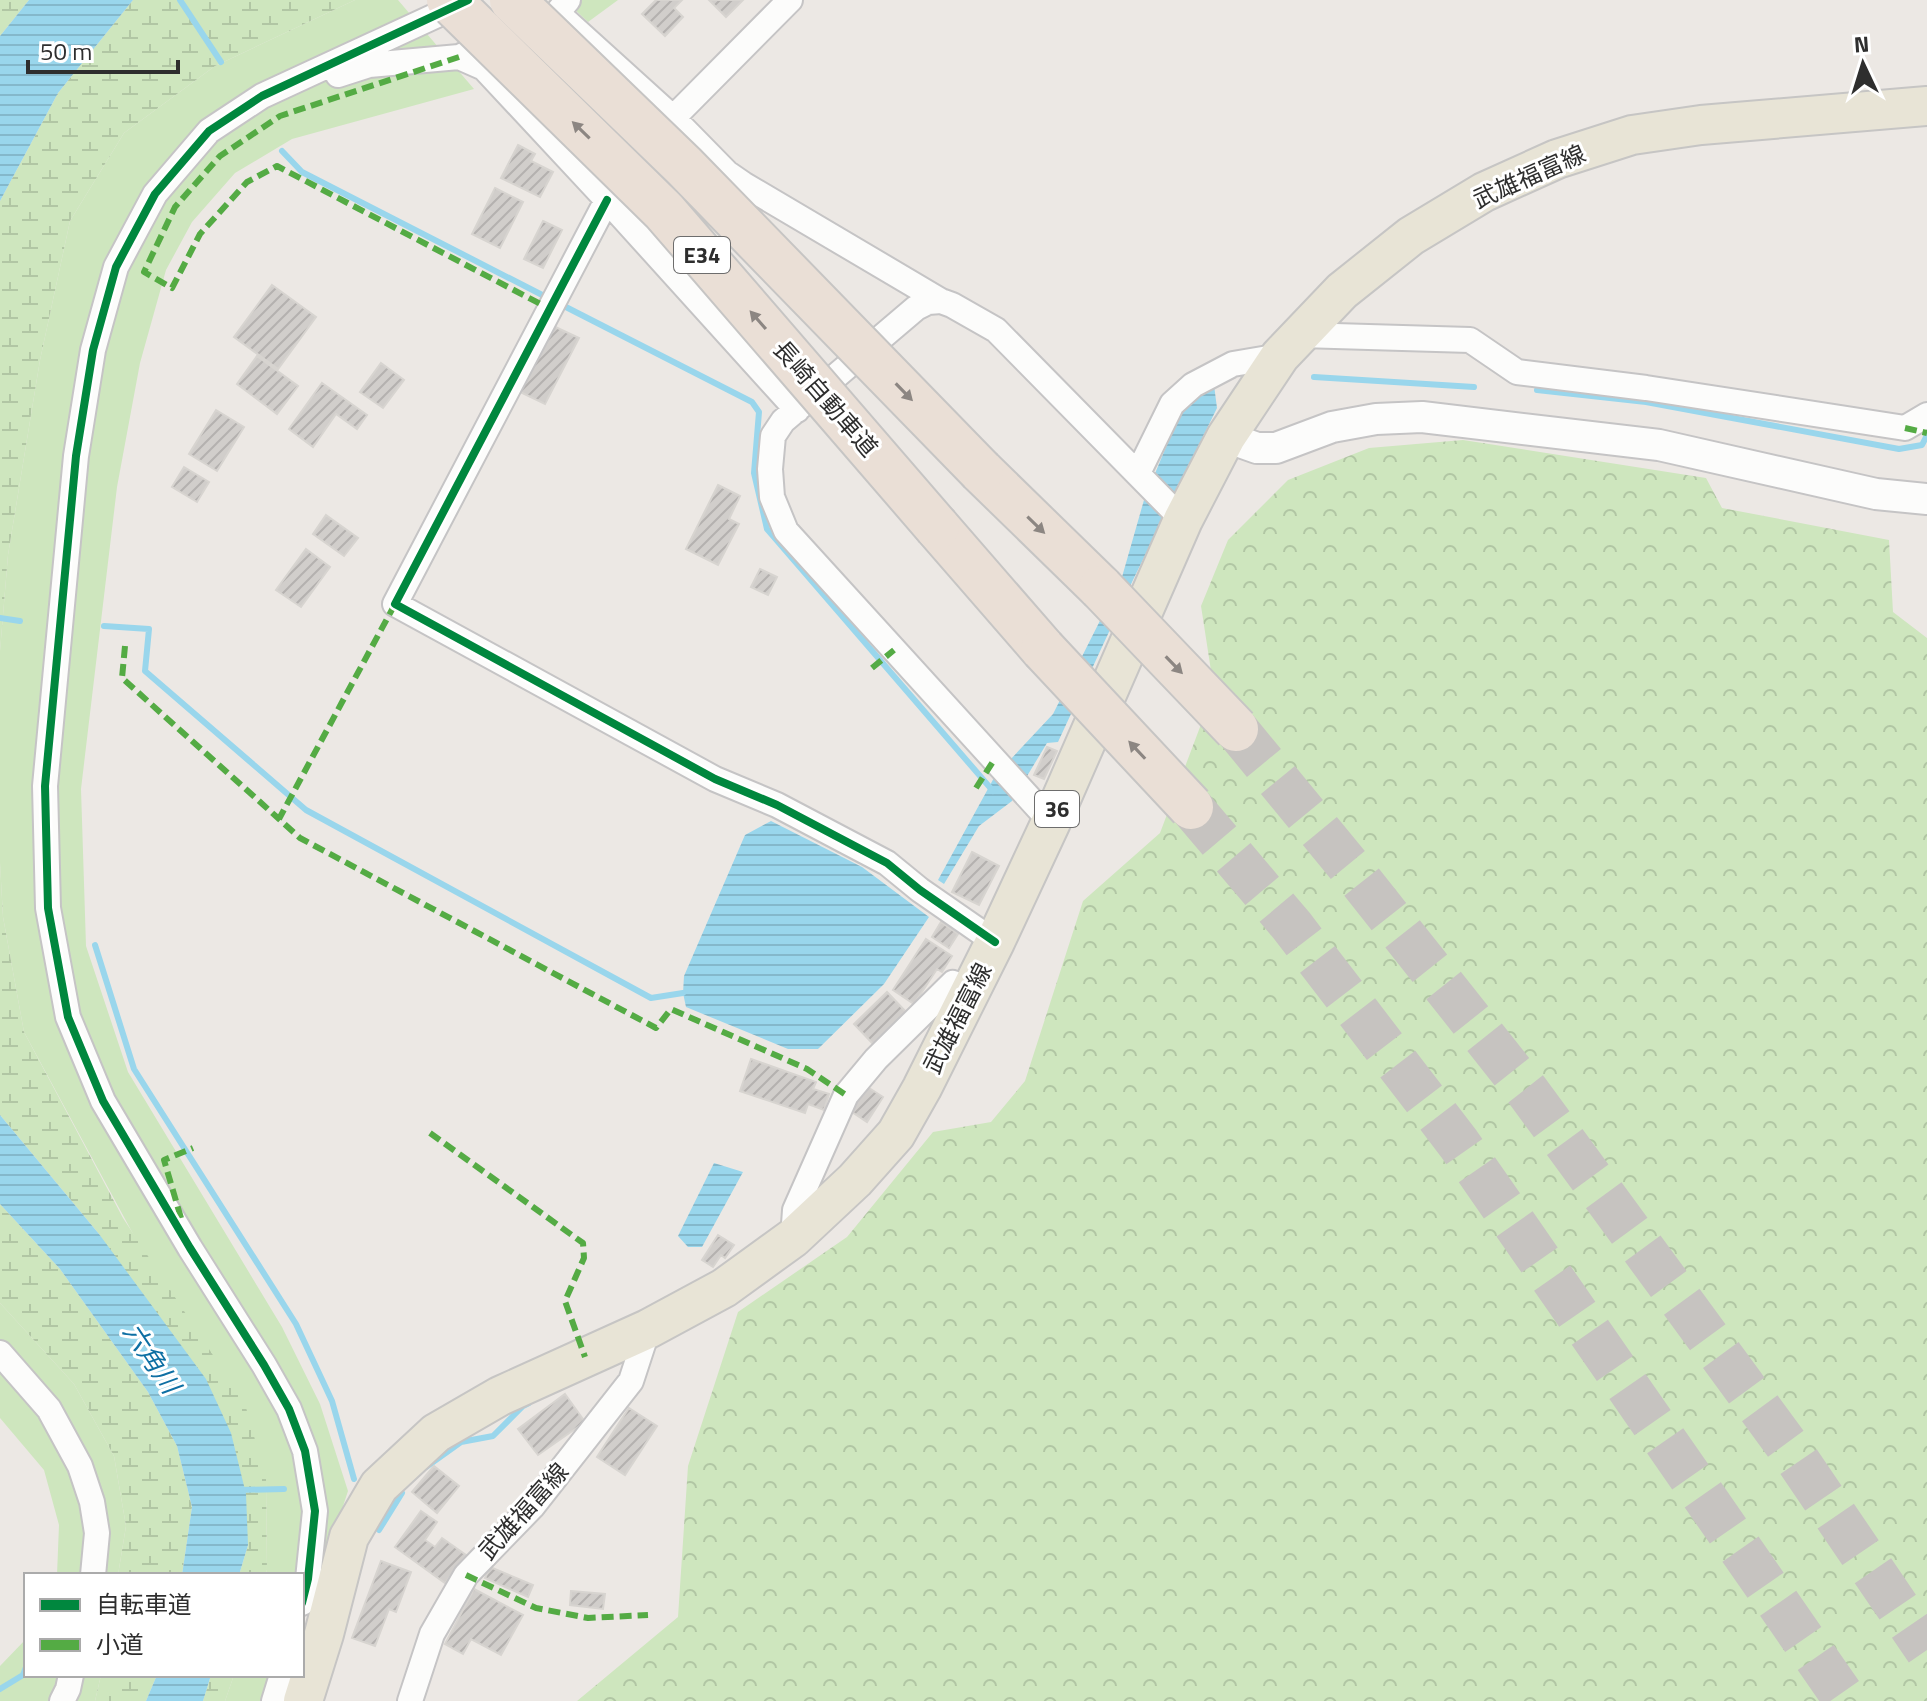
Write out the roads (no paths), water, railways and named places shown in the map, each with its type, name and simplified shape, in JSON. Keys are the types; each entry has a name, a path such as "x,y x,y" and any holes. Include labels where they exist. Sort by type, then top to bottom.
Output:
{"highway":[{"name":"長崎自動車道","path":"449,0 664,211 1043,649 1191,807"},
{"name":"E34","path":"512,0 684,166 1236,729"}],"main road":[{"name":"武雄福富線","path":"303,1701 349,1537 379,1486 436,1433 500,1396 648,1329 724,1288 793,1238 855,1180 896,1134 995,942 1040,810 1178,515 1226,437 1291,346 1342,291 1411,236 1484,192 1557,159 1632,135 1701,125 1927,106"}],"street":[{"path":"304,1595 315,1511 305,1451 289,1409 103,1101 68,1017 48,908 45,786 76,456 93,350 116,267 155,194 209,131 262,96 468,0"},
{"path":"673,118 790,0"},
{"path":"262,96 369,65 459,57 562,6 727,173 941,301 996,330 1178,515"},
{"path":"459,57 484,68 797,410"},
{"path":"607,200 395,604 715,779 777,805 887,863 995,942"},
{"path":"941,301 928,302 916,308 783,421 773,436 772,497 786,531 1040,810"},
{"path":"1142,477 1172,404 1193,385 1233,364 1291,346 1470,340 1517,372 1661,390 1905,428 1927,415"},
{"path":"1226,437 1257,448 1276,448 1332,427 1376,419 1422,417 1659,445 1876,494 1927,499"},
{"path":"793,1238 795,1210 846,1095 876,1059 953,983 971,990"},
{"name":"武雄福富線","path":"410,1701 432,1634 466,1575 532,1507 631,1381 648,1329"},
{"path":"0,1353 49,1409 80,1466 92,1502 97,1533 93,1573"},
{"path":"62,1701 71,1677"},
{"path":"274,1701 281,1677"}],"water":[{"path":"29,0 133,0 58,93 0,201 0,36"},
{"path":"1214,385 1217,408 1058,742 1047,743 1012,801 979,826 944,884 938,880 995,776 1053,714 1122,577 1144,500 1178,418 1196,394"},
{"path":"771,821 862,867 929,917 884,984 818,1049 788,1049 686,1007 683,993 684,976 745,835"},
{"name":"六角川","path":"0,1115 99,1234 206,1379 231,1433 246,1494 248,1545 240,1573 182,1573 192,1507 177,1446 148,1392 60,1269 0,1204"},
{"path":"714,1163 743,1172 702,1247 688,1247 678,1236"},
{"path":"156,1677 210,1677 203,1701 146,1701"}],"waterway":[{"path":"180,0 221,62"},
{"path":"282,151 302,172 550,299"},
{"path":"560,304 752,402 759,412 754,473 767,529 993,791"},
{"path":"1314,377 1474,387"},
{"path":"1537,390 1646,402 1899,449 1922,445 1927,435"},
{"path":"0,618 20,621"},
{"path":"104,626 149,629 145,671 306,810 651,998 683,993"},
{"path":"95,945 134,1069 296,1324 332,1401 354,1479"},
{"path":"426,1467 461,1442 493,1436 529,1403"},
{"path":"239,1490 284,1489"},
{"path":"379,1530 402,1493"},
{"path":"0,1689 24,1672"}],"tunnel":[{"path":"1236,729 1528,1092 1794,1455 1927,1650"},
{"path":"1191,807 1292,926 1459,1144 1846,1701"}]}
